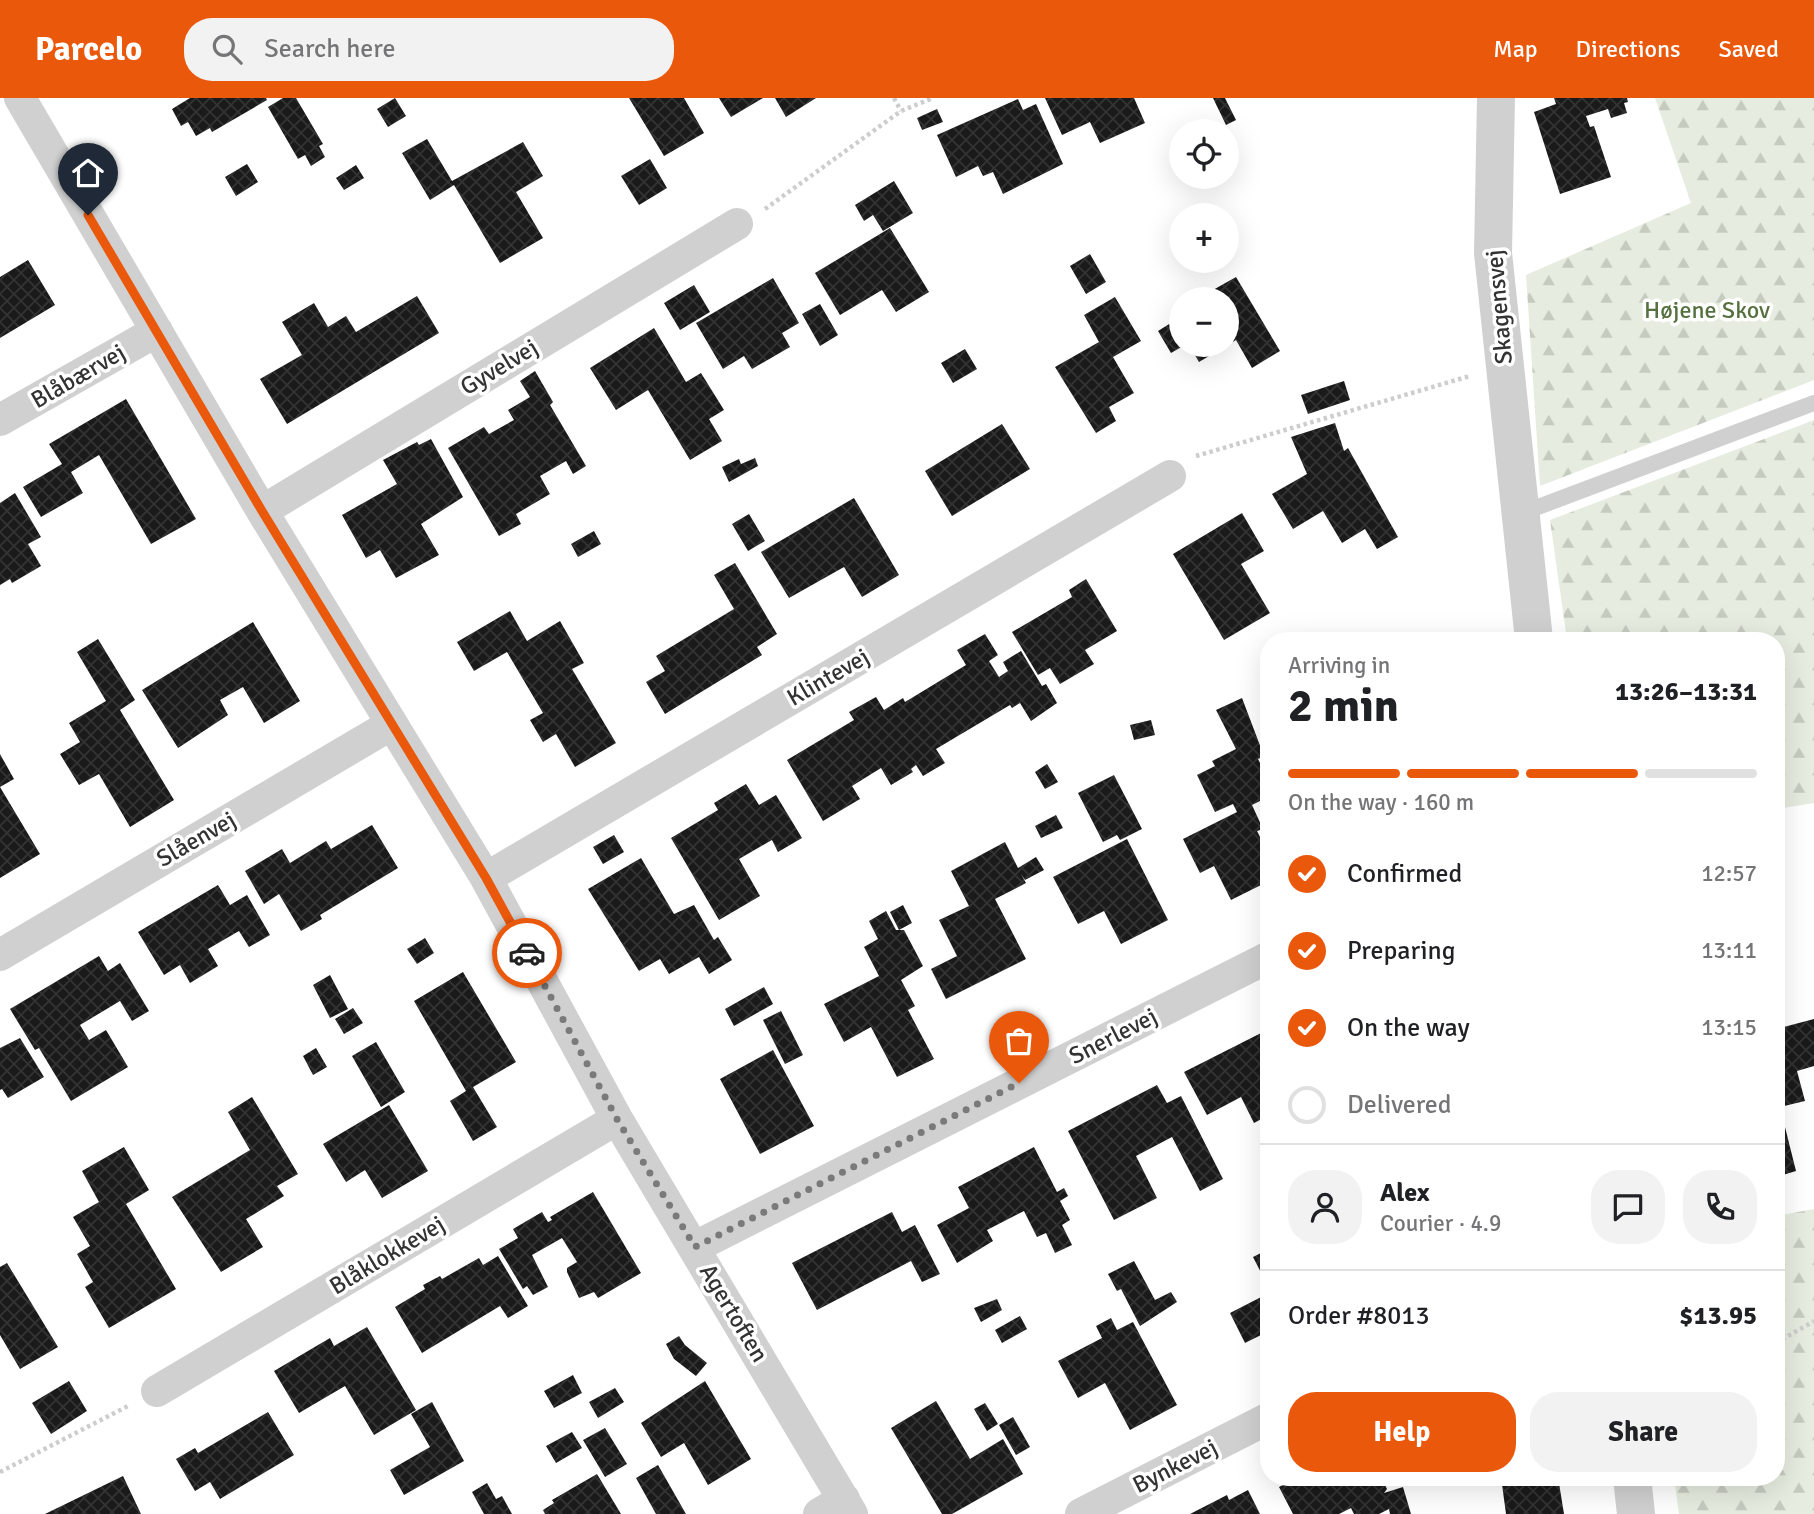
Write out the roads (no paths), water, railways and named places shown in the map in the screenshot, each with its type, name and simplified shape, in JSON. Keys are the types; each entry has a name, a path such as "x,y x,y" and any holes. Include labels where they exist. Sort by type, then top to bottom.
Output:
{"street":[{"name":"Agertoften","path":"20,98 262,511 486,878 617,1119 695,1247 838,1509"},
{"name":"Skagensvej","path":"1496,98 1493,253 1533,632"},
{"name":"Gyvelvej","path":"262,511 737,224"},
{"name":"Blåbærvej","path":"0,420 157,331"},
{"name":"Klintevej","path":"486,878 1170,476"},
{"name":"Slåenvej","path":"0,955 391,724"},
{"name":"Snerlevej","path":"695,1247 1260,962"},
{"name":"Blåklokkevej","path":"157,1391 617,1119"},
{"name":"Bynkevej","path":"1080,1514 1260,1423"},
{"path":"1633,1486 1636,1514"}],"lane":[{"path":"1520,514 1814,403"}],"park label":[{"name":"Højene Skov","path":"1707,310"}]}
